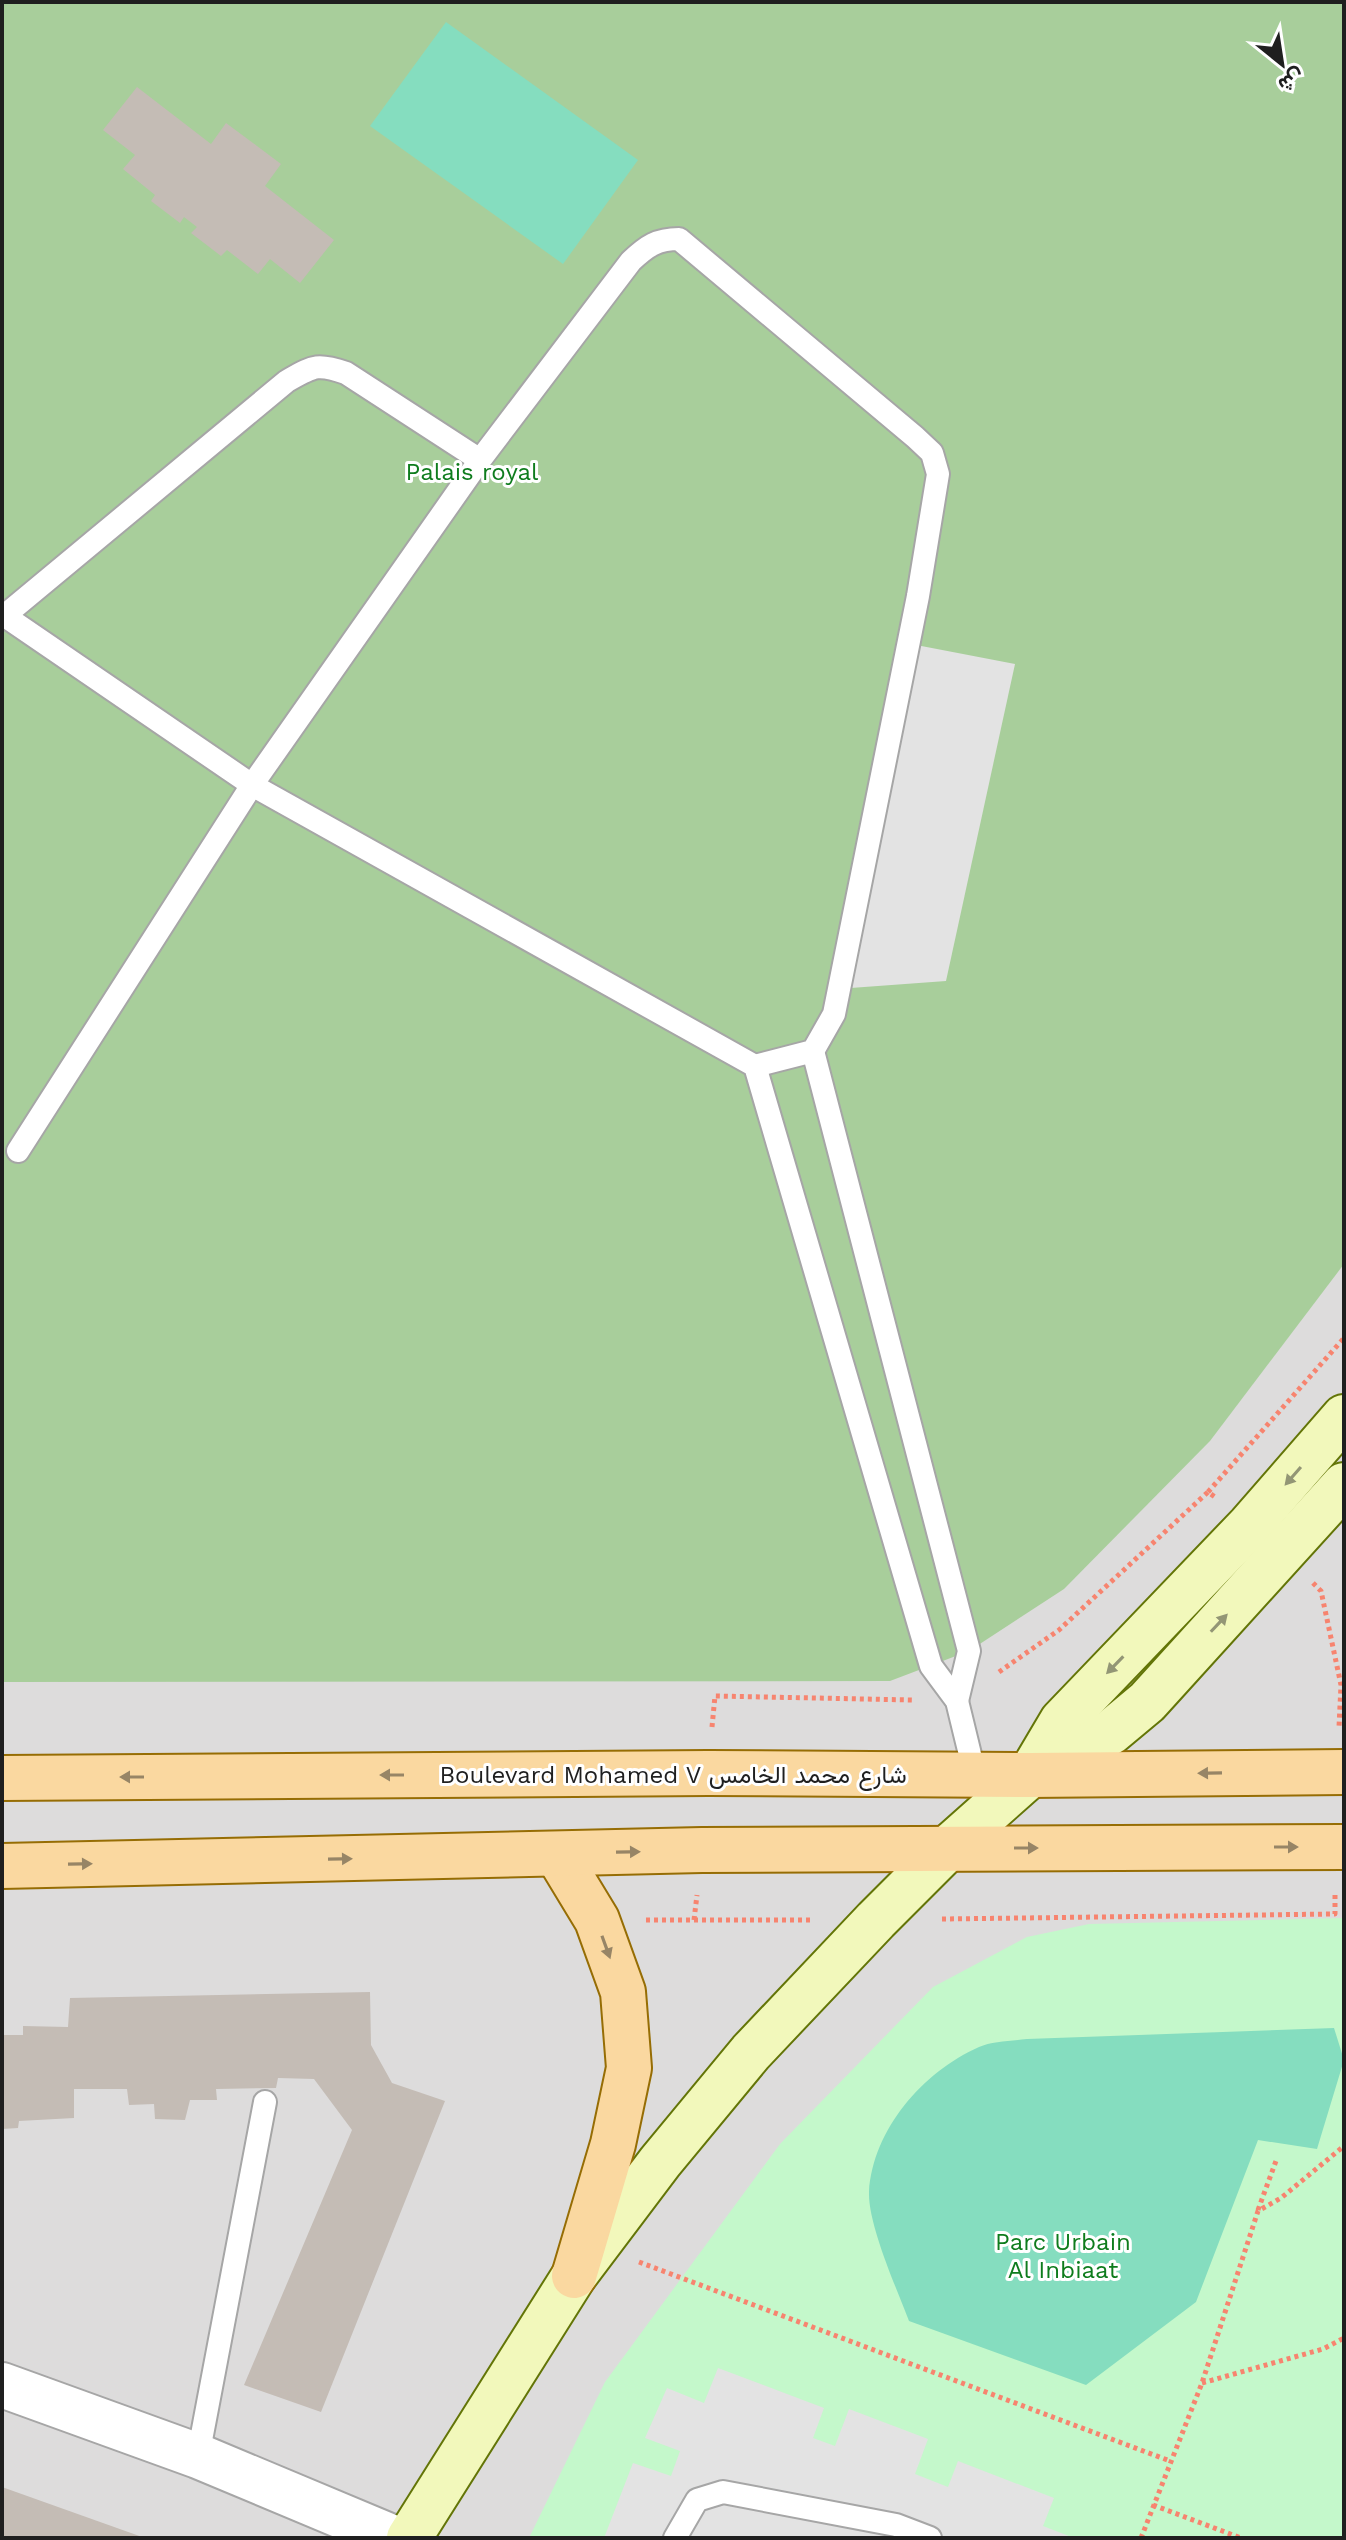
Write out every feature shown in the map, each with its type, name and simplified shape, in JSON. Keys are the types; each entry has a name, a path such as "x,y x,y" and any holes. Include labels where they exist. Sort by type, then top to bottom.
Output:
{"main road":[{"name":"Boulevard Mohamed V شارع محمد الخامس","path":"2,1778 1341,1772"},
{"path":"2,1866 902,1848 1340,1847"},
{"path":"557,1854 597,1920 623,1992 629,2068 585,2261"}],"street":[{"path":"1030,1775 1062,1721 1250,1525 1344,1417"},
{"path":"409,2538 585,2261 660,2162 751,2052 948,1848 1030,1775 1072,1756 1111,1732 1147,1702 1344,1485"},
{"path":"2,2385 198,2456 394,2538"}],"lane":[{"path":"18,1151 252,785 480,460 631,261 646,247 661,239 679,239 932,453 938,474 915,612 834,1014 813,1051 969,1651 957,1701"},
{"path":"480,460 346,373 323,365 287,381 3,615 252,785 755,1066 813,1051"},
{"path":"755,1066 931,1666 957,1701 975,1775"},
{"path":"198,2456 265,2102"},
{"path":"675,2538 697,2500 723,2492 896,2525 930,2538"}],"path":[{"path":"708,1773 715,1696 957,1701 1059,1630 1208,1492 1344,1338"},
{"path":"1208,1492 1250,1525"},
{"path":"1283,1553 1321,1591 1341,1685 1341,1772"},
{"path":"597,1920 1335,1914 1340,1847"},
{"path":"1258,2211 1281,2198 1344,2146"},
{"path":"1141,2538 1202,2383 1276,2161"},
{"path":"585,2261 1170,2461"},
{"path":"1202,2383 1323,2349 1344,2338"},
{"path":"1153,2505 1241,2538"}],"shaded area":[{"name":"Palais royal","path":"2,2 1344,2 1344,2538 2,2538"},
{"path":"911,644 1015,664 946,981 837,989"},
{"path":"718,2368 824,2408 813,2438 835,2446 849,2409 928,2439 915,2474 948,2487 958,2461 1054,2498 1043,2526 1074,2538 604,2538 633,2463 671,2476 680,2451 645,2438 667,2388 704,2403"}],"green space":[{"name":"Palais royal","path":"2,2 1344,2 1344,1264 1210,1441 1064,1589 969,1651 890,1681 2,1682"},
{"path":"446,22 638,160 563,264 370,126"},
{"name":"Parc Urbain Al Inbiaat","path":"1344,1918 1344,2538 529,2538 605,2382 780,2144 933,1987 1027,1937 1089,1924"},
{"path":"1334,2028 1344,2060 1317,2149 1258,2140 1196,2302 1086,2385 909,2321 873,2222 869,2192 880,2146 891,2125 904,2105 939,2071 958,2058 996,2042"}],"building":[{"path":"137,87 211,144 226,123 281,164 265,186 334,240 300,283 270,259 258,274 227,250 221,256 191,233 197,227 184,217 180,223 151,201 155,195 123,169 135,155 103,130"},
{"path":"370,1992 371,2045 392,2083 445,2101 321,2412 244,2385 352,2130 314,2079 278,2078 276,2088 216,2089 217,2100 190,2100 185,2120 155,2119 154,2104 129,2105 127,2089 74,2089 74,2118 19,2121 18,2128 2,2129 2,2035 23,2035 23,2026 68,2027 70,1998"},
{"path":"2,2487 145,2538 2,2538"}]}
